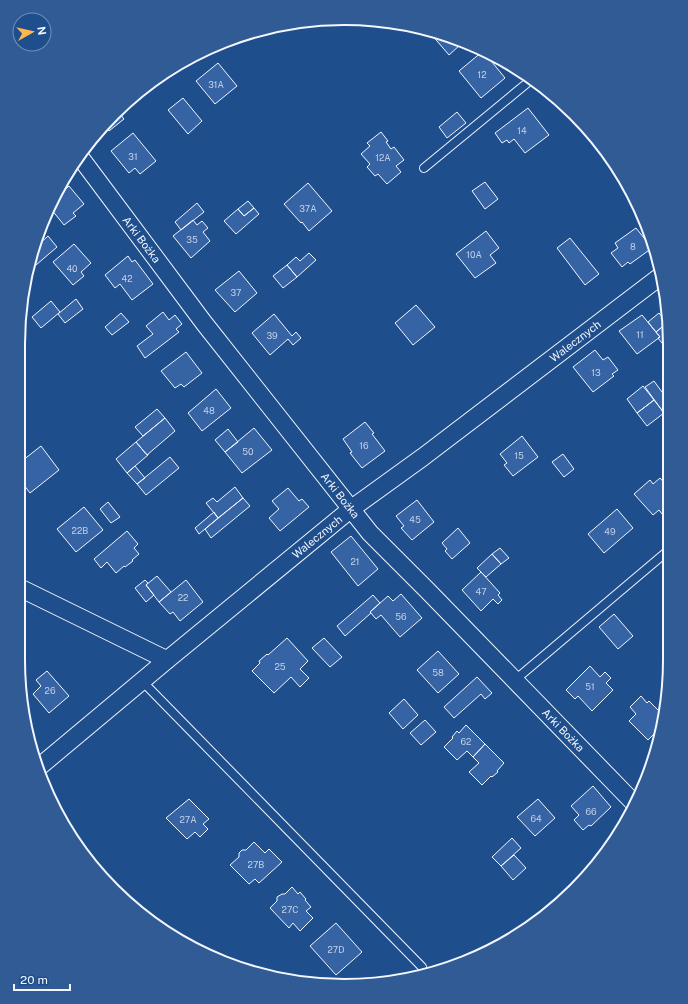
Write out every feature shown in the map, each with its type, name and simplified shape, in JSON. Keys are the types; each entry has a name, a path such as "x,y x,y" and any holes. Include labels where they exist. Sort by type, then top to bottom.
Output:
{"street":[{"name":"Arki Bożka","path":"83,161 204,323 370,533 631,800"},
{"name":"Walecznych","path":"42,764 351,510 656,279"},
{"path":"25,590 167,660"}],"lane":[{"path":"424,168 527,83"},
{"path":"515,680 663,555"},
{"path":"142,681 422,967"}],"building":[{"path":"435,38 459,46 449,55"},
{"path":"478,55 491,61 505,78 481,98 459,71"},
{"path":"218,63 237,86 215,104 196,81"},
{"path":"183,98 202,121 188,134 168,110"},
{"path":"528,108 549,135 525,153 514,139 509,143 507,140 502,143 495,133"},
{"path":"457,112 466,123 447,138 439,127"},
{"path":"121,115 124,119 109,131 108,130"},
{"path":"381,132 388,141 386,142 391,149 394,147 404,160 396,166 401,172 387,184 378,174 375,176 367,167 370,164 361,154 370,146 367,143"},
{"path":"133,133 156,161 140,174 135,168 129,173 111,151"},
{"path":"485,182 498,199 485,209 472,191"},
{"path":"308,183 332,211 309,231 284,204"},
{"path":"69,186 84,204 73,213 76,216 64,225 54,212 65,189"},
{"path":"248,201 254,208 244,216 238,209"},
{"path":"197,203 204,212 181,230 175,222"},
{"path":"254,208 259,214 236,234 224,221 238,209 244,216"},
{"path":"193,220 197,225 202,221 208,228 203,232 210,241 191,258 173,236"},
{"path":"636,228 646,240 649,250 630,264 628,262 622,267 611,253 618,248 615,243"},
{"path":"486,231 499,248 490,255 496,263 475,278 456,254"},
{"path":"48,236 57,247 36,265 36,261 42,242"},
{"path":"570,238 599,274 585,285 557,248"},
{"path":"74,244 91,263 81,272 84,276 73,285 53,262"},
{"path":"309,253 316,260 297,277 287,265 296,257 300,261"},
{"path":"128,256 132,262 135,260 153,284 132,300 120,284 115,288 105,275"},
{"path":"287,265 297,277 283,288 273,276"},
{"path":"239,271 257,293 235,312 215,290"},
{"path":"76,299 83,309 65,323 58,314"},
{"path":"51,301 60,312 41,328 32,317"},
{"path":"416,305 435,327 413,345 395,323"},
{"path":"163,312 169,320 175,315 182,324 176,329 179,332 145,358 137,346 153,334 146,326"},
{"path":"121,313 129,322 112,335 105,327"},
{"path":"659,313 661,316 662,327 656,332 648,322"},
{"path":"274,314 292,336 296,332 301,338 293,345 288,339 270,355 252,333"},
{"path":"642,315 660,337 637,354 619,331"},
{"path":"662,327 663,344 658,338 660,337 656,332"},
{"path":"595,350 603,360 608,357 618,370 612,374 614,376 593,392 573,367"},
{"path":"186,352 202,373 184,387 181,384 175,388 161,371"},
{"path":"654,381 663,393 663,412 645,387"},
{"path":"643,386 654,400 637,413 627,399"},
{"path":"216,389 231,408 202,431 188,413"},
{"path":"654,400 663,412 663,414 647,426 637,413"},
{"path":"157,409 165,418 143,436 135,427"},
{"path":"165,418 175,431 147,455 136,442"},
{"path":"365,422 385,451 362,468 350,453 352,452 343,439"},
{"path":"254,428 272,450 242,473 225,452"},
{"path":"228,429 238,442 225,452 215,440"},
{"path":"522,436 538,457 513,476 504,465 507,463 500,454"},
{"path":"136,442 148,455 127,473 116,459"},
{"path":"41,446 59,470 30,493 25,486 25,459"},
{"path":"563,454 574,469 564,477 552,462"},
{"path":"170,457 179,468 146,495 137,484"},
{"path":"135,466 145,478 137,484 127,473"},
{"path":"660,478 663,481 662,514 659,510 653,515 634,494 650,480 653,484"},
{"path":"235,487 243,498 218,518 206,503 213,498 217,502"},
{"path":"288,488 299,501 302,499 309,507 280,531 269,518 279,509 272,501"},
{"path":"243,498 250,506 211,538 205,529"},
{"path":"417,500 434,522 412,540 401,528 404,526 396,516"},
{"path":"108,502 120,517 111,523 100,509"},
{"path":"84,507 103,530 76,552 57,529"},
{"path":"617,509 633,528 604,553 588,534"},
{"path":"214,512 218,518 199,534 195,528"},
{"path":"458,528 470,543 452,559 445,551 447,549 442,543"},
{"path":"127,531 138,544 134,548 139,554 132,560 133,561 116,573 107,562 101,568 94,559"},
{"path":"351,536 378,569 358,586 331,552"},
{"path":"500,548 509,558 501,564 492,554"},
{"path":"492,554 501,564 486,577 477,568"},
{"path":"481,572 500,593 498,595 502,600 498,604 493,599 481,611 462,590"},
{"path":"157,576 171,592 159,602 146,585"},
{"path":"145,580 148,583 146,585 154,595 146,602 135,588"},
{"path":"186,580 203,602 180,621 173,612 170,614 159,602"},
{"path":"401,594 422,618 400,637 381,615 376,619 370,612 388,596 393,601"},
{"path":"373,595 380,603 345,636 337,626"},
{"path":"614,614 633,636 618,649 599,627"},
{"path":"287,638 308,661 300,669 309,678 300,687 291,677 274,693 252,671 260,663 259,661"},
{"path":"324,638 342,657 330,667 312,648"},
{"path":"438,651 459,674 438,693 417,670"},
{"path":"590,666 600,677 605,672 611,678 606,683 613,690 592,711 578,696 575,699 566,690"},
{"path":"47,671 69,696 49,713 33,694 41,686 36,680"},
{"path":"477,677 492,693 485,699 481,694 454,718 444,707"},
{"path":"641,696 647,703 649,701 659,711 654,734 648,740 629,721 636,714 630,707"},
{"path":"404,699 418,715 403,729 389,713"},
{"path":"425,720 436,732 421,745 410,733"},
{"path":"466,725 485,744 473,757 467,751 457,760 444,747 453,738 452,737 457,731 459,733"},
{"path":"485,744 504,763 497,771 498,772 492,777 491,776 482,785 469,772 479,763 473,757"},
{"path":"593,786 611,807 591,826 589,825 583,830 574,820 579,815 571,806"},
{"path":"189,799 209,819 203,824 208,829 200,837 195,832 187,839 166,818"},
{"path":"538,799 555,818 535,836 517,817"},
{"path":"512,838 521,848 501,866 492,857"},
{"path":"254,842 265,853 269,849 282,862 259,883 255,879 249,884 230,865 239,857 239,853 242,850 246,850"},
{"path":"514,855 526,868 513,880 501,866"},
{"path":"292,887 298,894 300,892 306,899 305,900 311,907 306,911 313,918 300,931 293,923 289,928 270,908 277,901 277,897 285,894"},
{"path":"336,923 362,952 336,975 310,946"}]}
